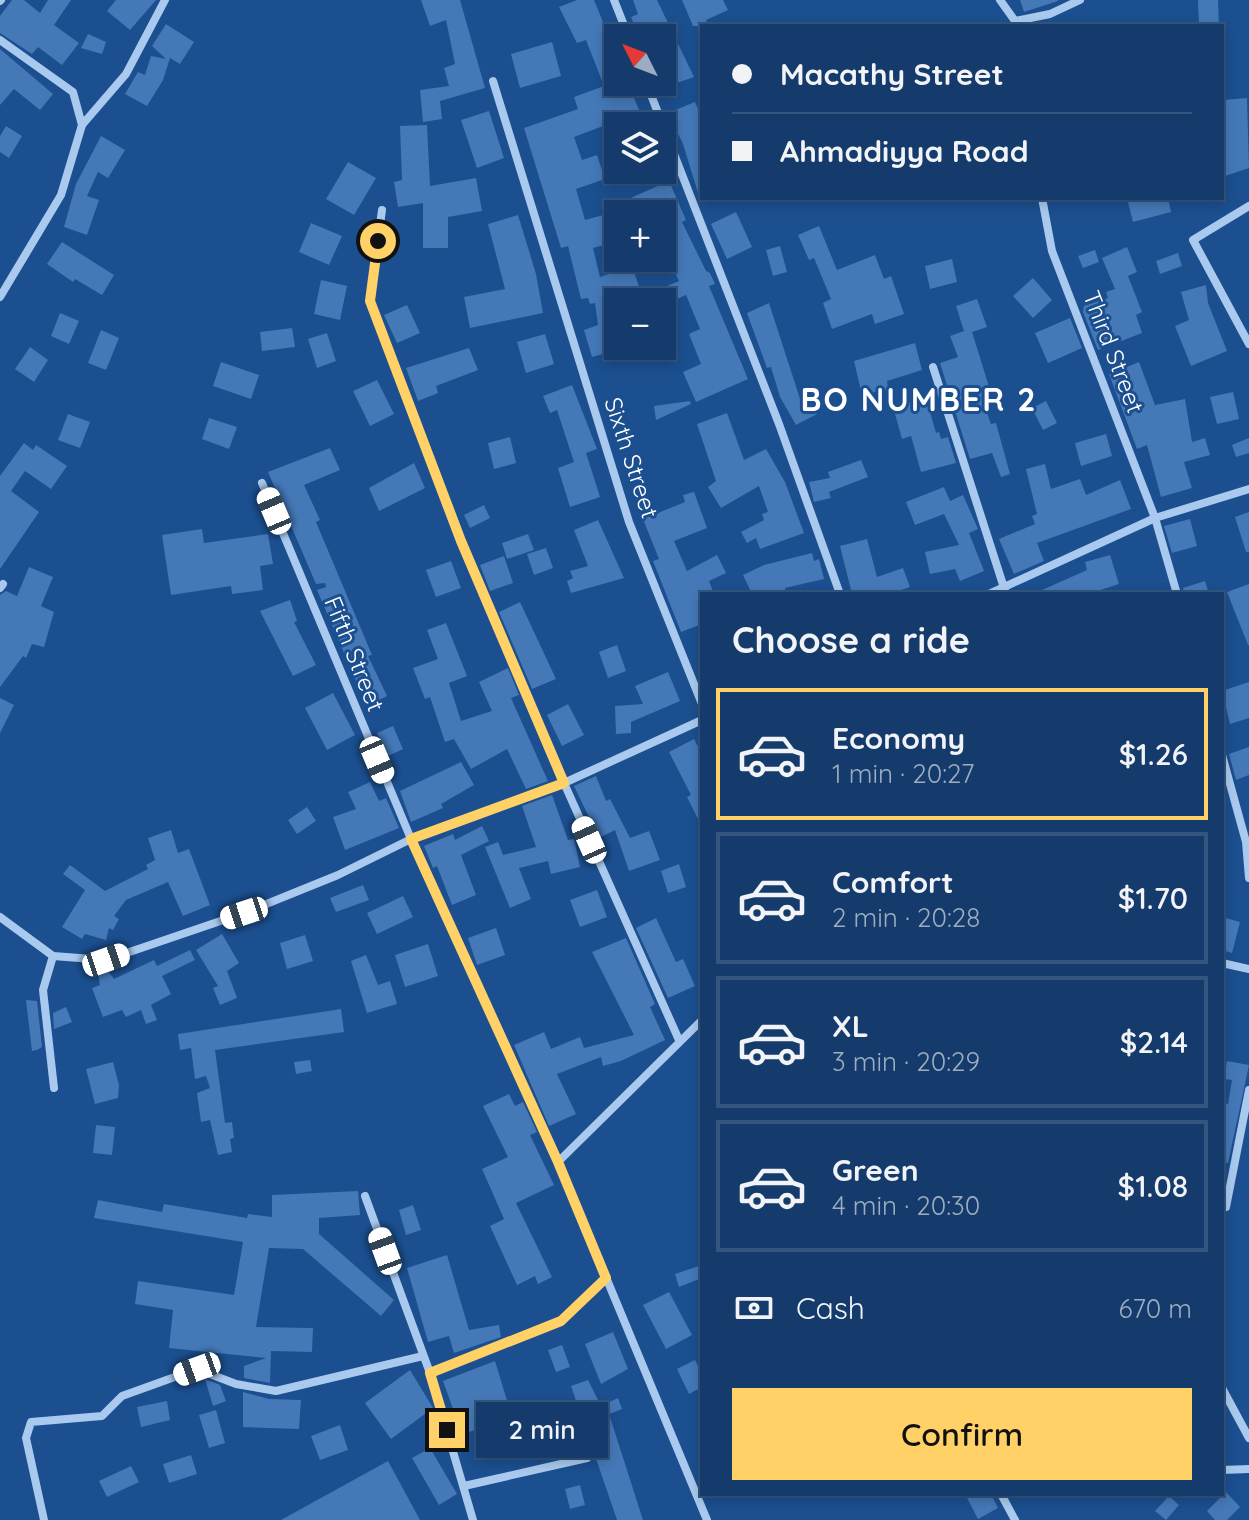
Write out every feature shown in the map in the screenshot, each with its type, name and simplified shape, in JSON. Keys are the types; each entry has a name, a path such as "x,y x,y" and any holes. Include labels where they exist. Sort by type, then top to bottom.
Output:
{"street":[{"path":"0,297 61,195 82,125 126,74 165,0"},
{"path":"614,0 623,24"},
{"path":"1000,0 1014,24 1050,14 1080,0"},
{"path":"0,40 73,92 82,125"},
{"name":"Sixth Street","path":"493,81 629,522 700,699"},
{"path":"651,96 779,424 839,592"},
{"name":"Third Street","path":"1042,200 1052,251 1155,518 1176,592"},
{"path":"1249,206 1193,240 1249,344"},
{"path":"382,210 370,301 461,541 564,783 679,1040"},
{"path":"933,367 1004,591 1155,518 1249,489"},
{"name":"Fifth Street","path":"262,483 411,839 558,1162 707,1520"},
{"path":"0,917 53,956 106,960 244,913 338,875 411,839 564,783 700,721"},
{"path":"1224,762 1246,842 1249,878"},
{"path":"53,956 43,990 54,1088"},
{"path":"1224,963 1249,969"},
{"path":"558,1162 700,1022"},
{"path":"1226,1207 1249,1090"},
{"path":"365,1196 430,1373 473,1520"},
{"path":"430,1373 561,1321 606,1278"},
{"path":"44,1520 26,1438 31,1422 102,1416 122,1396 197,1369 236,1384 276,1391 423,1356"},
{"path":"1224,1392 1249,1438"},
{"path":"464,1486 587,1458"},
{"path":"1224,1470 1249,1469"},
{"path":"1002,1496 1015,1520"}],"building":[{"path":"12,0 24,0 40,13 48,0 71,0 54,25 79,43 62,65 38,47 32,54 0,33 0,16"},
{"path":"116,0 156,0 130,30 107,11"},
{"path":"421,0 460,0 485,88 440,101 442,119 423,122 420,90 449,86 444,68 455,64 446,20 430,26"},
{"path":"577,0 594,0 604,25 604,86 586,40 577,43 559,7"},
{"path":"633,0 657,0 669,24 634,24 631,17 638,14"},
{"path":"682,0 723,0 728,10 706,20 707,24 693,26"},
{"path":"1020,0 1058,0 1058,1 1024,12"},
{"path":"1198,0 1218,0 1219,24 1199,24"},
{"path":"166,24 194,42 180,64 170,58 163,80 147,106 125,94 138,72 145,75 151,56 166,59 152,46"},
{"path":"88,34 106,42 102,54 81,48"},
{"path":"676,40 694,77 676,83"},
{"path":"552,42 561,76 520,88 511,54"},
{"path":"0,49 53,94 40,110 14,89 0,105"},
{"path":"604,86 604,96 633,96 640,112 604,112 604,126 574,137 582,160 597,155 604,176 604,179 576,189 585,220 604,215 604,245 593,248 600,277 615,272 634,272 640,288 604,288 604,354 592,357 584,330 598,325 595,303 590,304 588,298 581,299 568,246 561,248 524,128 578,109 574,97"},
{"path":"1247,98 1249,168 1224,176 1226,141 1224,100"},
{"path":"695,102 700,113 699,196 676,130 676,112 670,112"},
{"path":"489,111 504,158 477,168 461,120"},
{"path":"427,125 430,186 476,178 482,211 448,217 448,248 423,248 423,203 398,207 394,182 402,180 400,126"},
{"path":"6,126 22,136 9,158 0,152 0,136"},
{"path":"101,136 125,150 108,178 98,172 87,196 99,200 87,235 64,227 76,184"},
{"path":"348,162 376,178 354,215 326,199"},
{"path":"662,184 670,184 686,220 682,222 715,284 709,286 748,379 696,402 683,372 701,364 689,334 700,329 686,295 676,300 676,288 667,286 679,281 675,272 676,200 626,200"},
{"path":"1168,200 1171,212 1133,222 1128,202"},
{"path":"736,212 752,247 727,259 711,224"},
{"path":"518,215 536,274 543,313 470,328 464,297 505,289 488,224"},
{"path":"311,223 342,236 329,265 299,252"},
{"path":"819,226 837,270 875,255 884,279 891,276 904,314 875,324 872,314 832,329 823,303 831,299 814,258 809,260 798,235"},
{"path":"62,242 114,275 102,295 75,279 73,282 47,264"},
{"path":"780,246 787,272 773,276 766,250"},
{"path":"1127,247 1137,272 1128,276 1142,312 1136,315 1142,333 1098,350 1083,312 1084,306 1108,298 1106,292 1115,289 1102,258"},
{"path":"1095,250 1099,262 1083,268 1078,256"},
{"path":"1178,253 1182,266 1160,274 1156,261"},
{"path":"952,259 957,282 930,289 925,266"},
{"path":"1033,278 1052,300 1033,318 1013,296"},
{"path":"321,280 347,286 340,320 314,314"},
{"path":"1206,285 1208,303 1227,351 1191,366 1175,326 1189,320 1181,292"},
{"path":"977,299 987,327 972,332 991,393 981,397 991,424 996,423 1010,474 1001,477 992,453 970,459 940,363 958,357 950,336 964,331 956,306"},
{"path":"769,303 802,405 810,401 817,414 796,425 780,397 771,367 767,368 747,313"},
{"path":"407,305 420,333 397,343 384,315"},
{"path":"60,313 79,321 69,344 51,336"},
{"path":"1070,318 1082,348 1048,363 1035,333"},
{"path":"292,328 295,347 262,351 260,332"},
{"path":"101,330 119,338 106,370 88,363"},
{"path":"327,333 336,361 317,368 308,339"},
{"path":"545,334 554,364 526,373 517,342"},
{"path":"915,343 922,370 887,381 888,389 862,395 854,361"},
{"path":"30,347 48,360 34,382 15,369"},
{"path":"469,348 478,370 436,386 438,393 418,401 406,368"},
{"path":"221,362 259,375 251,399 213,386"},
{"path":"1139,362 1155,405 1185,399 1192,442 1205,438 1210,455 1184,462 1192,488 1161,497 1147,445 1137,449 1109,374"},
{"path":"377,380 394,414 370,426 353,391"},
{"path":"572,385 597,449 586,453 600,497 570,507 558,468 574,462 557,410 550,413 543,396"},
{"path":"1233,392 1239,419 1217,424 1210,397"},
{"path":"926,398 936,433 939,432 941,439 948,437 956,463 921,472 911,436 902,439 893,407"},
{"path":"690,401 691,404 656,420 654,406"},
{"path":"1046,401 1057,423 1043,430 1032,408"},
{"path":"727,413 744,460 766,449 785,482 804,533 760,549 756,538 747,543 741,532 764,520 762,514 768,512 759,486 721,508 708,487 716,481 697,424"},
{"path":"68,414 90,422 80,448 58,440"},
{"path":"209,418 237,427 229,449 202,439"},
{"path":"1106,434 1112,456 1081,466 1075,443"},
{"path":"510,437 516,463 494,469 488,443"},
{"path":"1249,438 1249,453 1236,457 1232,445"},
{"path":"24,443 33,450 36,445 67,466 51,489 25,471 11,491 39,512 0,569 0,476"},
{"path":"330,448 340,470 304,485 320,520 316,522 372,655 368,656 387,696 367,706 317,590 326,587 325,583 316,584 268,472"},
{"path":"861,460 868,477 829,492 831,498 814,502 809,482 830,478 828,472"},
{"path":"414,463 425,488 379,511 369,488"},
{"path":"1045,464 1051,489 1080,479 1086,495 1120,480 1131,509 1037,543 1044,561 1014,574 999,539 1035,524 1032,516 1037,514 1026,469"},
{"path":"944,487 950,501 963,495 978,529 969,533 984,571 960,581 955,569 930,574 925,552 959,545 944,514 915,525 906,502"},
{"path":"694,492 707,528 674,541 687,571 717,555 726,573 709,581 713,592 700,592 700,625 681,632 653,561 659,559 643,519 685,502 683,495"},
{"path":"484,505 490,518 470,528 464,515"},
{"path":"1249,512 1249,552 1246,552 1235,517"},
{"path":"1190,519 1197,546 1172,553 1164,526"},
{"path":"598,520 624,578 571,593 567,581 573,578 570,571 588,566 574,530"},
{"path":"202,529 204,543 268,534 273,564 260,566 263,590 232,594 231,586 171,595 162,535"},
{"path":"528,534 534,550 507,559 502,543"},
{"path":"867,539 877,577 903,568 910,587 896,592 852,592 840,546"},
{"path":"546,548 553,568 534,575 527,554"},
{"path":"812,553 814,561 819,559 824,579 785,588 786,592 751,592 743,575 764,565"},
{"path":"1110,555 1119,584 1094,592 1038,592 1087,570 1085,562"},
{"path":"504,556 513,583 490,591 480,565"},
{"path":"451,561 461,588 436,597 426,570"},
{"path":"29,567 53,577 41,606 54,612 44,647 32,644 26,658 23,656 0,687 0,595 6,591 17,596"},
{"path":"1205,581 1208,592 1184,592 1183,588"},
{"path":"1249,584 1249,645 1248,645 1227,592"},
{"path":"290,600 297,621 294,622 316,665 293,676 260,611"},
{"path":"520,602 556,679 532,689 499,612"},
{"path":"446,623 467,676 449,683 461,721 492,711 479,682 508,668 519,695 511,698 548,781 526,789 507,749 471,769 454,739 445,742 430,697 425,699 413,668 438,659 427,630"},
{"path":"617,645 626,671 608,678 599,652"},
{"path":"668,672 680,701 631,722 631,733 616,734 615,706 643,704 635,686"},
{"path":"1249,682 1249,718 1230,724 1224,690"},
{"path":"333,693 355,735 327,750 305,708"},
{"path":"0,698 14,705 0,733"},
{"path":"568,704 584,735 562,746 547,715"},
{"path":"393,726 403,749 388,756 377,733"},
{"path":"694,739 700,750 700,823 687,797 691,795 669,752"},
{"path":"1249,747 1249,775 1236,780 1229,754"},
{"path":"461,762 474,785 441,804 443,808 411,822 400,791"},
{"path":"596,776 606,801 610,799 630,838 649,831 660,860 629,871 615,830 599,838 574,786"},
{"path":"370,782 379,801 386,798 399,828 345,850 333,817 356,809 348,792"},
{"path":"552,795 568,840 574,839 580,867 551,874 548,861 519,868 531,899 510,908 485,847 498,842 503,855 536,847 522,806"},
{"path":"307,807 316,821 297,834 288,820"},
{"path":"482,826 489,841 461,855 476,895 452,905 437,866 433,868 424,846 453,834 455,840"},
{"path":"171,830 178,853 189,849 210,905 183,916 168,882 126,900 114,916 119,919 113,930 109,928 106,940 85,934 82,939 62,927 85,890 63,874 70,865 105,891 148,869 146,865 155,860 148,838"},
{"path":"679,864 686,887 668,893 661,871"},
{"path":"363,885 369,900 336,912 330,898"},
{"path":"597,890 607,917 580,927 570,900"},
{"path":"403,896 413,917 377,934 367,913"},
{"path":"656,918 676,962 683,959 695,986 668,998 636,928"},
{"path":"1224,918 1240,922 1232,953 1224,951"},
{"path":"496,928 505,955 477,965 468,938"},
{"path":"222,934 239,963 227,971 237,998 220,1005 213,988 218,986 196,950"},
{"path":"305,935 313,961 287,969 280,943"},
{"path":"626,938 655,1004 650,1007 665,1040 621,1061 603,1066 601,1057 557,1074 576,1114 549,1126 514,1045 544,1032 551,1049 580,1037 584,1048 634,1035 592,952"},
{"path":"428,944 438,976 405,987 395,955"},
{"path":"190,950 195,960 162,976 171,994 151,1005 157,1020 146,1024 141,1010 126,1017 122,1010 103,1017 92,988 100,985 98,973 105,967 114,979 154,960 157,966"},
{"path":"366,955 378,985 390,981 397,1004 367,1013 351,961"},
{"path":"26,1000 37,1001 42,1047 32,1051"},
{"path":"66,1007 72,1022 54,1029 53,1013"},
{"path":"341,1009 344,1032 215,1050 225,1123 232,1122 234,1138 230,1139 232,1152 218,1155 210,1120 201,1122 197,1093 210,1088 206,1076 195,1079 191,1048 180,1050 178,1034"},
{"path":"310,1060 312,1071 296,1074 294,1062"},
{"path":"1227,1061 1249,1065 1228,1163 1224,1162 1224,1103 1228,1104 1232,1080 1224,1079"},
{"path":"113,1062 119,1085 118,1098 95,1104 86,1069"},
{"path":"509,1094 515,1106 523,1102 537,1132 530,1135 554,1185 516,1203 552,1277 538,1284 535,1276 517,1285 490,1226 504,1219 482,1169 508,1157 483,1106"},
{"path":"96,1125 115,1127 112,1155 93,1153"},
{"path":"358,1191 360,1215 319,1218 319,1234 394,1300 381,1316 303,1249 269,1248 256,1327 313,1328 312,1352 271,1351 270,1383 244,1378 244,1366 266,1358 169,1348 173,1310 135,1304 138,1281 234,1295 243,1242 94,1218 98,1200 162,1212 164,1204 247,1218 248,1214 272,1217 272,1195"},
{"path":"413,1205 421,1230 406,1235 399,1210"},
{"path":"447,1255 469,1330 499,1325 501,1337 454,1353 449,1336 428,1342 407,1268"},
{"path":"699,1266 700,1279 679,1287 675,1274"},
{"path":"669,1292 692,1335 666,1349 643,1305"},
{"path":"613,1332 628,1369 601,1384 585,1344"},
{"path":"562,1345 570,1367 556,1372 548,1350"},
{"path":"695,1360 700,1370 700,1388 689,1394 677,1369"},
{"path":"495,1361 512,1417 469,1432 464,1417 457,1420 443,1381"},
{"path":"410,1370 433,1408 391,1439 365,1403"},
{"path":"205,1379 220,1385 226,1401 213,1406"},
{"path":"588,1380 601,1406 618,1398 622,1409 609,1414 643,1520 617,1520 592,1447 538,1459 534,1439 585,1427 571,1386"},
{"path":"243,1392 269,1399 301,1400 299,1429 243,1427"},
{"path":"167,1401 170,1420 141,1427 137,1407"},
{"path":"216,1410 225,1443 209,1448 199,1415"},
{"path":"521,1417 528,1436 512,1442 504,1423"},
{"path":"340,1425 348,1450 320,1460 311,1436"},
{"path":"430,1448 457,1494 439,1505 412,1458"},
{"path":"191,1455 197,1474 169,1483 163,1464"},
{"path":"388,1461 420,1520 281,1520"},
{"path":"131,1466 139,1482 107,1497 99,1481"},
{"path":"580,1485 585,1505 570,1509 565,1489"},
{"path":"1226,1492 1240,1507 1227,1520 1215,1520 1207,1511"},
{"path":"966,1496 992,1496 998,1508 978,1519"},
{"path":"1169,1496 1179,1505 1166,1520 1155,1511"}],"district":[{"name":"BO NUMBER 2","path":"919,400"}],"route":[{"path":"378,241 370,301 461,541 564,783 411,839 558,1162 606,1278 561,1321 430,1373 447,1430"}]}
